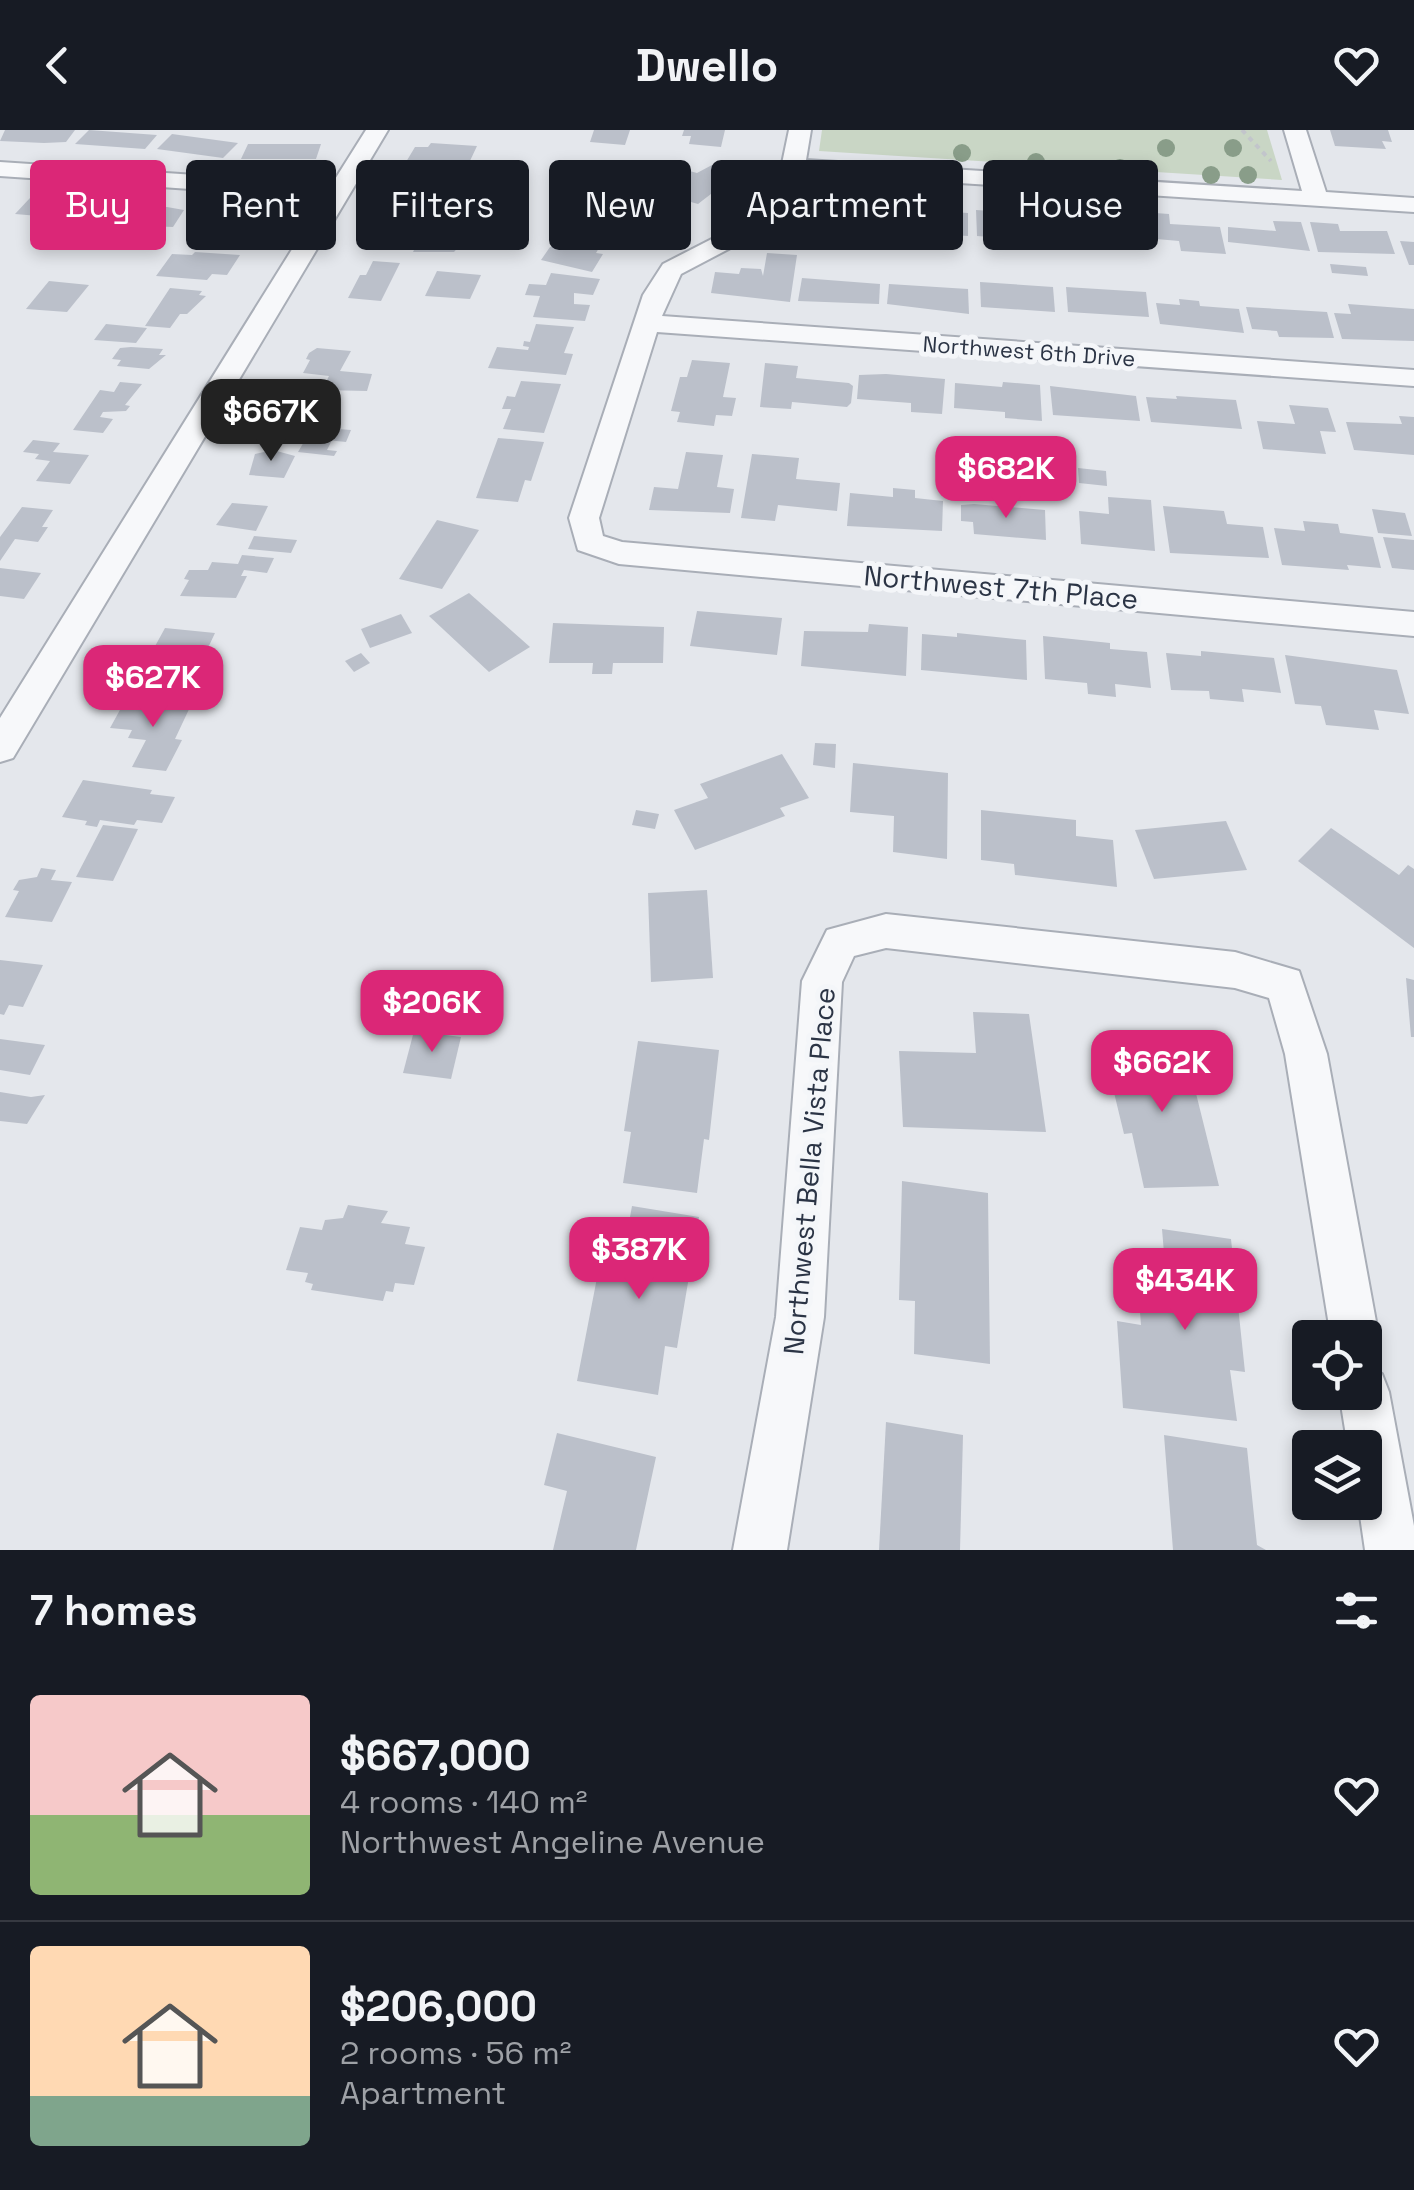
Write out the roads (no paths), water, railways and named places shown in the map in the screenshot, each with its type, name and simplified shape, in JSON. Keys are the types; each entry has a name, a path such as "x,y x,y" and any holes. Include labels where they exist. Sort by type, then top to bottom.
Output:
{"street":[{"path":"0,748 377,130"},
{"path":"794,160 800,130"},
{"path":"1295,130 1316,198"},
{"path":"0,168 340,192"},
{"path":"963,176 1414,204"},
{"path":"644,323 672,269 711,249"},
{"name":"Northwest 6th Drive","path":"644,323 1414,378"},
{"name":"Northwest 7th Place","path":"644,323 584,518 589,542 619,553 1414,624"},
{"name":"Northwest Bella Vista Place","path":"760,1550 800,1317 822,981 841,942 886,932 1235,970 1285,984 1306,1054 1351,1320"},
{"path":"1367,1410 1392,1550"}]}
